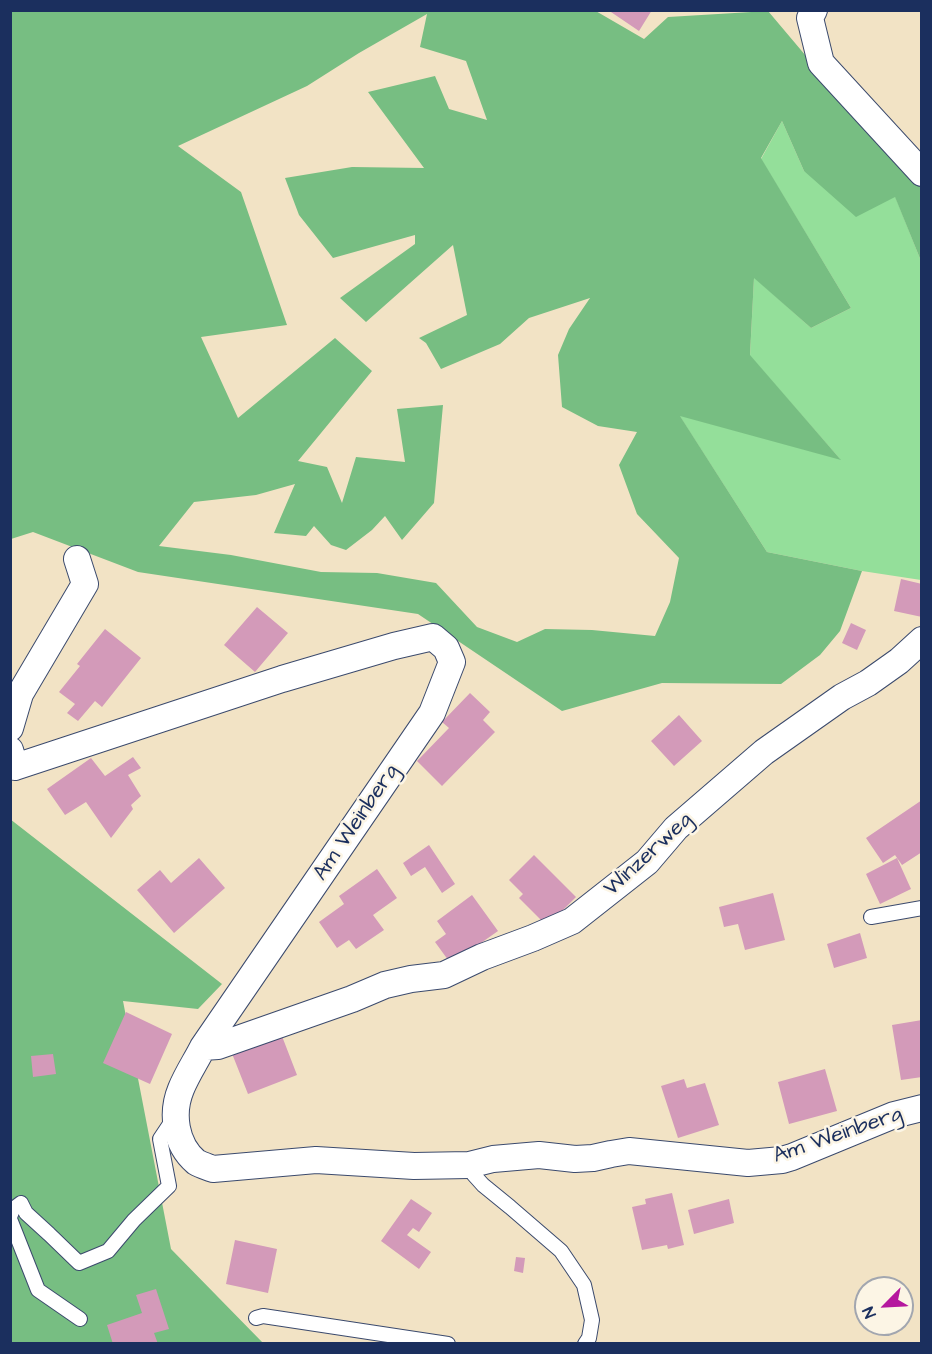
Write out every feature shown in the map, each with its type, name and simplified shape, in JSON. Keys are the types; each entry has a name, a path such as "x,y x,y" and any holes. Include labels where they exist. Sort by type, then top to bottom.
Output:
{"street":[{"path":"813,10 810,18 821,63 921,173"},
{"path":"10,728 20,694 86,584 77,559"},
{"name":"Am Weinberg","path":"10,750 15,767 282,678 394,646 433,637 446,648 452,662 432,713 203,1047 181,1088 177,1102 177,1129 183,1148 198,1163 213,1168 316,1160 414,1166 469,1165 493,1159 539,1155 575,1159 629,1152 748,1163 782,1160 804,1153 894,1115 921,1107"},
{"name":"Winzerweg","path":"203,1047 218,1046 352,999 385,985 444,975 482,957 572,921 647,862 676,828 764,752 842,697 899,662 921,640"}],"lane":[{"path":"871,917 921,908"},
{"path":"80,1319 38,1290 10,1218 13,1209 21,1203 26,1213 79,1263 108,1251 134,1220 169,1186 160,1139 176,1115"},
{"path":"469,1165 483,1185 561,1251 584,1285 592,1320 589,1338 585,1344"},
{"path":"255,1318 263,1316 448,1344"}],"green space":[{"path":"594,10 644,39 668,17 768,11 844,101 921,183 921,261 895,197 856,217 804,171 782,121 761,158 851,308 811,328 754,278 750,355 841,460 680,416 767,552 862,571 840,631 820,655 781,684 662,683 562,711 418,614 138,572 33,532 11,539 11,11","holes":["427,14 420,47 466,61 487,120 449,109 435,76 368,92 424,168 352,167 285,178 299,215 333,258 415,235 415,244 340,298 366,322 453,245 467,315 419,338 426,343 441,369 500,344 529,318 590,298 569,329 558,355 562,407 598,426 637,432 619,465 637,514 679,558 670,602 655,636 592,630 545,629 517,642 477,627 436,583 377,573 321,572 231,555 159,546 194,502 256,495 295,484 274,533 306,536 314,526 331,545 346,550 372,530 385,516 402,540 434,503 443,405 397,409 405,462 356,457 342,503 327,467 298,461 372,371 335,338 238,418 201,337 287,325 241,192 178,146 307,86"]},
{"path":"782,121 804,171 895,196 921,261 921,580 767,552 679,415 840,459 750,356 754,277 811,328 851,308 761,159"},
{"path":"10,819 222,984 198,1009 123,1001 171,1249 263,1343 11,1343"}],"building":[{"path":"608,10 652,10 639,31"},
{"path":"901,579 922,584 922,617 894,611"},
{"path":"257,607 288,633 255,672 224,645"},
{"path":"851,623 866,630 857,650 842,643"},
{"path":"105,629 141,658 102,707 95,701 78,721 67,713 75,704 59,692 80,666 77,664"},
{"path":"470,693 490,712 483,720 495,732 442,786 417,761 449,728 442,722"},
{"path":"679,715 702,741 674,766 651,741"},
{"path":"133,757 141,768 128,775 141,796 131,805 133,809 111,838 86,802 65,815 47,789 91,758 105,776"},
{"path":"922,800 922,852 902,865 895,855 883,863 866,838"},
{"path":"429,845 455,884 442,893 425,867 411,876 403,863"},
{"path":"534,855 576,897 547,926 519,898 523,894 509,880"},
{"path":"199,858 225,888 174,933 137,890 160,870 171,883"},
{"path":"897,858 911,889 880,904 866,874"},
{"path":"377,869 397,898 373,915 384,930 356,949 349,940 337,948 319,922 344,904 339,896"},
{"path":"773,893 785,940 745,950 738,924 724,927 719,907"},
{"path":"472,895 498,931 451,964 435,942 446,934 437,921"},
{"path":"860,933 867,958 834,968 827,944"},
{"path":"126,1012 172,1034 150,1084 103,1063"},
{"path":"922,1020 922,1077 901,1080 892,1025"},
{"path":"280,1031 297,1075 248,1094 231,1051"},
{"path":"53,1054 56,1074 33,1077 31,1056"},
{"path":"825,1069 837,1111 789,1124 778,1082"},
{"path":"684,1079 687,1088 705,1083 719,1125 678,1138 661,1086"},
{"path":"672,1193 684,1245 668,1249 667,1245 642,1250 632,1207 646,1204 645,1199"},
{"path":"411,1199 432,1213 419,1232 413,1228 407,1235 431,1252 419,1269 381,1241"},
{"path":"729,1199 734,1223 694,1234 688,1210"},
{"path":"235,1240 277,1249 268,1293 226,1284"},
{"path":"516,1257 525,1258 523,1273 514,1271"},
{"path":"156,1289 169,1329 154,1333 158,1344 113,1344 107,1325 142,1313 136,1295"}]}
